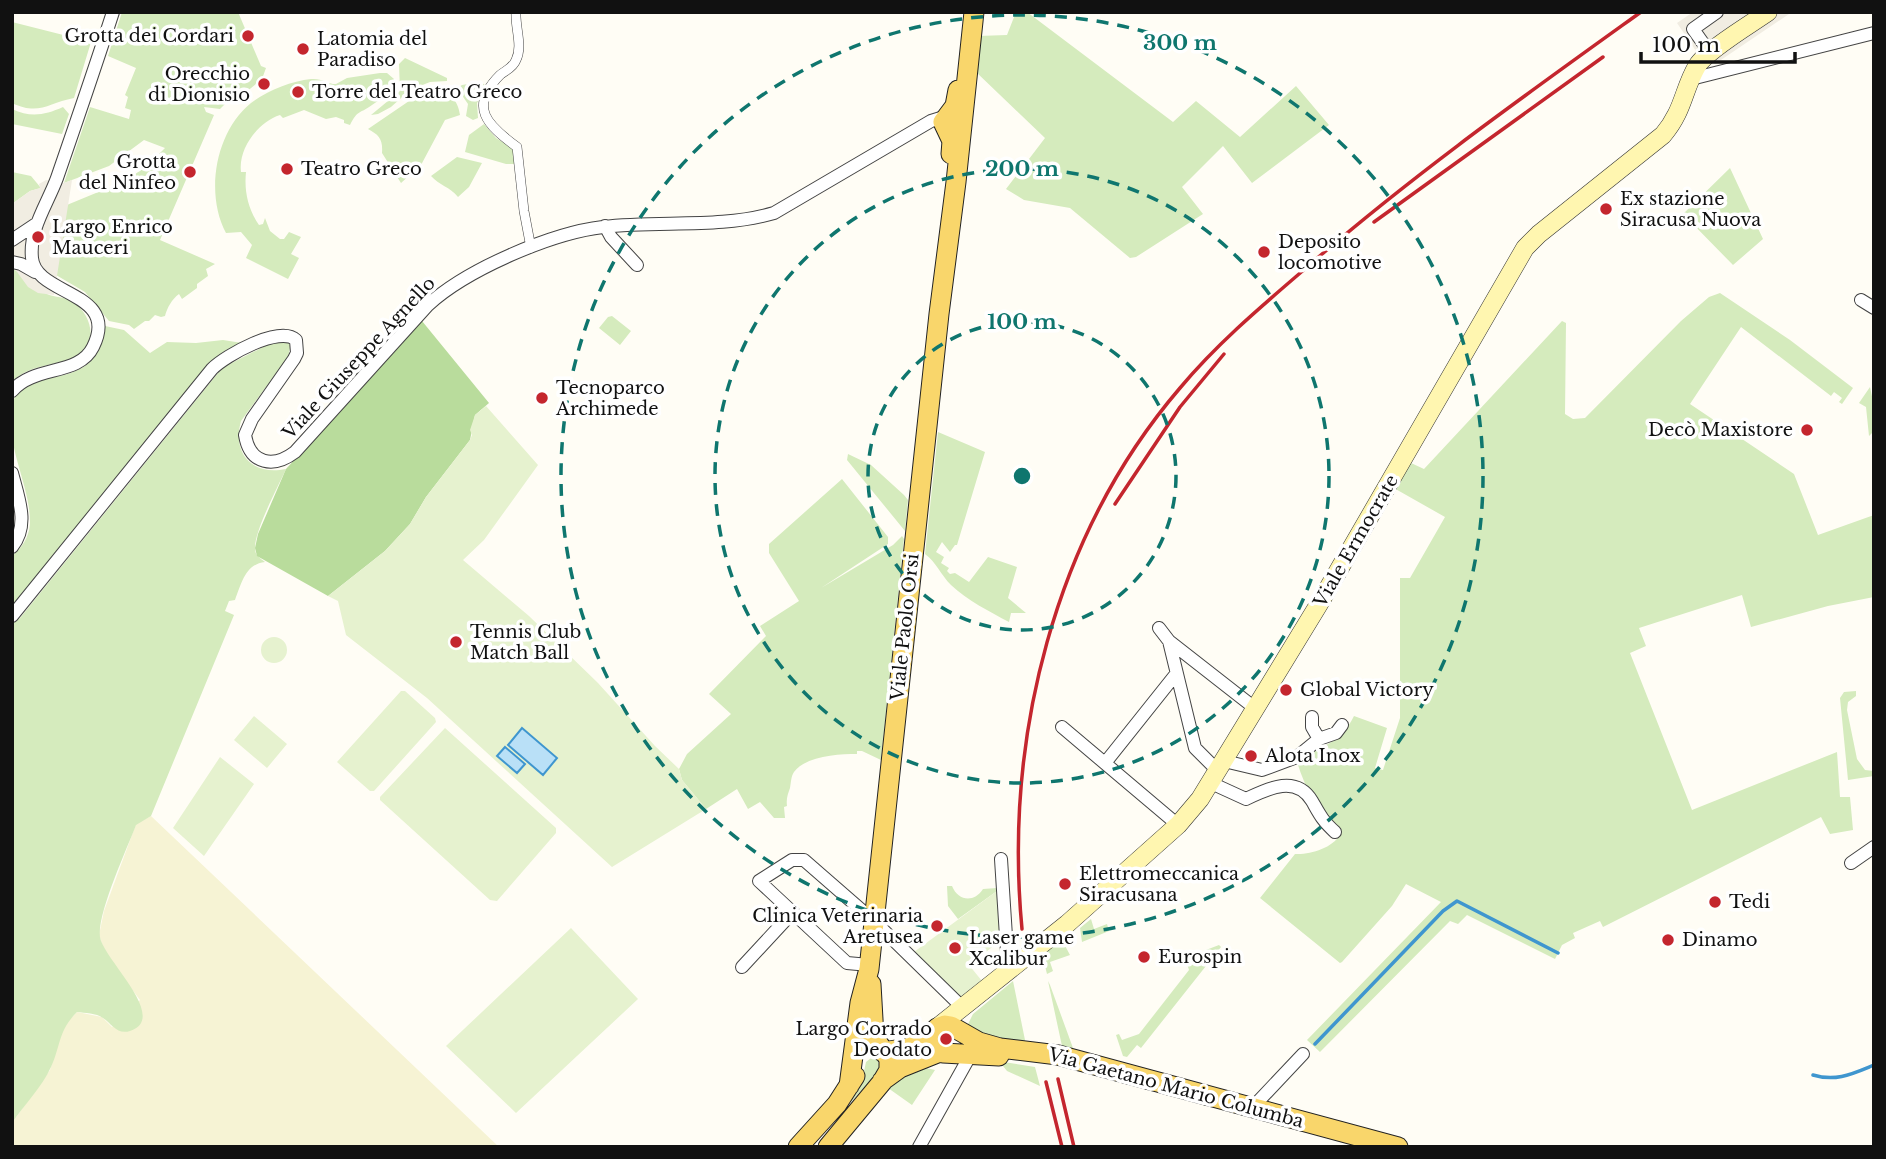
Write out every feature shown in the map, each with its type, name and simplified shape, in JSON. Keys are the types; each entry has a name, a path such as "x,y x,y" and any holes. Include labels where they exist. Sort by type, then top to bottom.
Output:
{"main road":[{"path":"953,123 966,12"},
{"path":"953,123 974,12"},
{"path":"1707,55 1768,12"},
{"name":"Viale Ermocrate","path":"968,1004 1066,924 1178,825 1218,772 1320,604 1525,248 1663,135 1678,115 1698,64 1707,55"},
{"name":"Viale Paolo Orsi","path":"869,967 942,285 953,123"},
{"path":"834,1142 881,1082 890,1063 873,1030 869,967"},
{"path":"849,1086 860,1003 869,967"},
{"path":"881,1082 951,1040 963,1020 968,1004"},
{"path":"798,1147 844,1095 864,1054 871,1050 908,1048 951,1040"},
{"name":"Via Gaetano Mario Columba","path":"951,1040 1058,1055 1398,1147"},
{"name":"Via Gaetano Mario Columba","path":"951,1040 1057,1064 1359,1147"},
{"path":"790,1147 820,1122"}],"street":[{"path":"35,272 32,246 36,224 55,182 113,12"},
{"path":"516,12 519,51 516,61 489,89 484,99 483,111 496,132 517,148 531,248"},
{"path":"1714,74 1704,66 1707,55 1693,29 1717,12"},
{"path":"1691,79 1874,33"},
{"name":"Viale Giuseppe Agnello","path":"12,616 212,369 223,359 280,334 292,336 296,340 297,353 294,359 245,435 249,449 255,456 269,462 282,461 295,452 439,296 474,272 581,230 605,226 747,221 774,213 931,121 953,123"},
{"path":"12,240 36,224"},
{"path":"605,226 611,237 637,265"},
{"path":"12,262 21,264 79,297 92,310 98,323 94,346 83,360 35,374 19,383 12,391"},
{"path":"1861,300 1874,308"},
{"path":"12,473 22,518 20,534 12,547"},
{"path":"1159,628 1169,641 1256,709"},
{"path":"1169,641 1195,748 1246,799 1274,786 1300,789 1312,802 1318,816 1335,832"},
{"path":"1105,764 1176,674"},
{"path":"1312,717 1312,727 1319,739"},
{"path":"1218,772 1262,770 1297,757 1319,739 1336,733 1342,725"},
{"path":"1062,727 1178,825"},
{"path":"1851,863 1874,847"},
{"path":"1002,859 1007,952 1012,968"},
{"path":"869,967 847,962 759,881 792,860 804,860 968,1004"},
{"path":"742,967 793,912"},
{"path":"922,1145 951,1040"},
{"path":"1252,1108 1304,1054"}],"shaded area":[{"path":"1693,12 1792,12 1715,64 1698,54 1677,23"},
{"name":"Largo Enrico Mauceri","path":"46,180 64,183 72,180 54,295 38,293 28,287 12,265 12,204 30,191 40,188 39,184"},
{"path":"151,816 499,1147 12,1147 12,1123 50,1070 66,1023 77,1012 102,1017 112,1027 140,1000 115,967 99,935 104,911 136,824"}],"green space":[{"path":"122,12 238,12 261,66 266,68 262,79 240,97 220,109 204,107 206,112 214,115 160,240 215,264 206,269 208,276 197,284 197,288 182,299 179,294 174,298 165,316 155,315 134,329 129,325 109,321 85,292 56,275 62,207 125,181 147,166 165,148 144,140 109,166 64,183 90,107 129,119 131,110 125,108 128,97 125,95 136,68 108,56"},
{"path":"1016,12 1027,12 1173,122 1196,101 1240,137 1296,86 1329,125 1252,183 1223,146 1182,187 1203,214 1136,257 1130,258 1070,208 1024,200 1006,189 1045,138 975,71 978,36 1007,35"},
{"path":"12,22 91,42 74,98 37,108 21,107 12,103"},
{"path":"405,58 447,78 447,81 430,82 410,90 391,107 371,115 400,91 399,64"},
{"path":"387,73 394,79 393,92 357,114 350,125 336,117 326,119 304,110 272,119 251,138 243,154 241,172 246,172 246,193 252,213 259,225 263,224 265,218 270,231 280,239 284,239 289,232 301,237 291,254 299,258 288,279 246,258 252,245 241,232 226,233 216,200 215,182 222,147 239,115 264,94 295,82 315,79 336,84 347,78"},
{"path":"481,82 487,87 477,103 478,118 473,120 466,116 468,104 457,88"},
{"path":"433,89 444,91 452,97 460,115 445,120 421,165 401,183 382,153 380,138 368,129 412,99"},
{"path":"63,107 69,114 62,134 12,124 12,109 25,114 38,114"},
{"path":"484,124 496,138 514,149 514,164 465,152 469,135"},
{"path":"457,157 482,163 469,187 458,197 431,176"},
{"path":"1730,168 1763,239 1733,265 1683,214"},
{"path":"12,172 31,176 41,188 30,191 12,204"},
{"path":"12,268 42,292 73,302 85,315 91,331 87,347 81,353 26,372 12,382"},
{"path":"1720,293 1790,340 1853,388 1842,404 1839,402 1842,398 1834,392 1831,396 1741,327 1690,404 1794,474 1818,535 1874,515 1874,597 1828,606 1751,627 1742,595 1639,628 1646,646 1630,653 1692,810 1837,752 1840,797 1850,797 1853,830 1830,834 1821,817 1603,927 1600,921 1573,933 1575,938 1562,945 1555,959 1467,915 1458,924 1450,921 1320,1052 1307,1040 1441,902 1406,884 1392,906 1340,963 1260,898 1295,854 1320,850 1332,844 1340,835 1314,801 1297,762 1336,739 1349,726 1354,716 1387,728 1375,768 1383,770 1400,718 1400,578 1410,578 1445,517 1392,487 1411,463 1424,469 1562,321 1566,323 1565,414 1573,419 1585,418 1681,321 1709,297"},
{"path":"612,316 631,331 620,345 599,328"},
{"path":"422,321 489,403 475,415 470,440 426,497 410,524 385,551 328,596 257,556 255,548 258,534 286,469"},
{"path":"105,326 124,330 150,353 167,342 223,340 242,343 226,350 212,361 12,606 12,556 24,542 30,524 27,495 12,437 12,407 18,393 29,384 75,371 89,363 99,349"},
{"path":"286,341 291,344 288,357 241,421 239,433 242,453 254,466 263,469 286,469 262,521 256,541 256,553 265,562 248,571 235,600 229,601 225,611 234,615 151,816 136,825 100,926 104,947 139,1001 143,1014 140,1024 130,1031 122,1032 100,1016 77,1012 63,1032 47,1074 12,1123 12,623 20,618 222,368 267,345"},
{"path":"1870,387 1874,406 1874,431 1869,436 1866,407 1859,403"},
{"name":"Tennis Club Match Ball","path":"486,406 538,465 484,540 463,560 529,616 598,683 679,769 682,780 706,809 612,867 427,698 346,635 338,601 328,596 385,551 410,524 426,497 470,440 475,415"},
{"path":"938,432 985,452 957,545 950,552 942,542 936,552 944,557 941,563 949,568 947,571 950,574 955,573 969,582 988,557 1017,567 1008,598 1026,613 1011,613 1009,622 957,590 925,554"},
{"path":"848,454 871,465 908,500 905,531 847,460"},
{"path":"842,479 888,537 888,544 821,588 893,545 902,536 904,539 881,760 857,751 857,754 832,755 806,762 792,775 787,806 784,807 785,818 774,818 760,802 748,809 737,789 706,809 682,780 679,769 687,754 731,714 709,694 766,636 760,626 799,601 769,553 769,544"},
{"path":"274,637 283,641 287,650 283,659 274,663 265,659 261,650 265,641"},
{"path":"401,691 405,691 435,718 436,722 374,791 370,791 337,762"},
{"path":"1856,691 1856,696 1848,702 1847,710 1857,759 1865,770 1874,771 1874,776 1848,780 1840,698 1844,692"},
{"path":"254,716 287,744 267,768 234,740"},
{"path":"445,728 556,828 556,833 497,901 490,900 380,800"},
{"path":"220,757 254,784 204,856 173,828"},
{"path":"947,886 952,886 958,895 966,898 975,897 983,889 997,888 997,891 958,919 948,906"},
{"name":"Laser game Xcalibur","path":"997,891 1000,941 969,965 982,981 962,998 914,952"},
{"path":"1091,919 1094,929 1107,924 1109,931 1082,942 1080,928"},
{"path":"571,928 638,999 516,1113 446,1046"},
{"path":"1062,940 1070,955 1050,962 1053,971 1047,974 1042,954"},
{"path":"1219,945 1221,947 1141,1048 1137,1045 1127,1057 1123,1056 1116,1035 1119,1034 1122,1040 1139,1034 1189,970 1185,958"},
{"path":"1013,981 1025,1040 1023,1046 997,1043 967,1026 973,1014"},
{"path":"1048,981 1050,985 1073,1048 1062,1046"},
{"path":"871,1058 878,1060 880,1070 851,1102 849,1100 863,1076 866,1062"},
{"path":"1004,1062 1035,1067 1040,1086 1007,1071 1003,1066"},
{"path":"926,1068 935,1070 912,1105 888,1088 904,1076"}],"water":[{"path":"522,728 557,758 543,775 508,745"},
{"path":"505,747 525,764 517,773 497,756"}],"waterway":[{"path":"1315,1044 1443,911 1457,901 1558,953"},
{"path":"1813,1075 1837,1077 1874,1065"}],"railway":[{"path":"1022,929 1018,857 1021,785 1031,713 1047,642 1070,574 1100,508 1136,446 1180,388 1207,358 1340,239 1510,107 1641,12"},
{"path":"1374,222 1603,57"},
{"path":"1115,504 1180,407 1224,354"},
{"path":"1058,1079 1074,1147"},
{"path":"1046,1082 1062,1147"}],"place":[{"name":"Grotta dei Cordari","path":"248,36"},
{"name":"Latomia del Paradiso","path":"303,49"},
{"name":"Orecchio di Dionisio","path":"264,84"},
{"name":"Torre del Teatro Greco","path":"298,92"},
{"name":"Teatro Greco","path":"287,169"},
{"name":"Grotta del Ninfeo","path":"190,172"},
{"name":"Ex stazione Siracusa Nuova","path":"1606,209"},
{"name":"Largo Enrico Mauceri","path":"38,237"},
{"name":"Deposito locomotive","path":"1264,252"},
{"name":"Tecnoparco Archimede","path":"542,398"},
{"name":"Decò Maxistore","path":"1807,430"},
{"name":"Tennis Club Match Ball","path":"456,642"},
{"name":"Global Victory","path":"1286,690"},
{"name":"Alota Inox","path":"1251,756"},
{"name":"Elettromeccanica Siracusana","path":"1065,884"},
{"name":"Tedi","path":"1715,902"},
{"name":"Clinica Veterinaria Aretusea","path":"937,926"},
{"name":"Dinamo","path":"1668,940"},
{"name":"Laser game Xcalibur","path":"955,948"},
{"name":"Eurospin","path":"1144,957"},
{"name":"Largo Corrado Deodato","path":"946,1039"}]}
